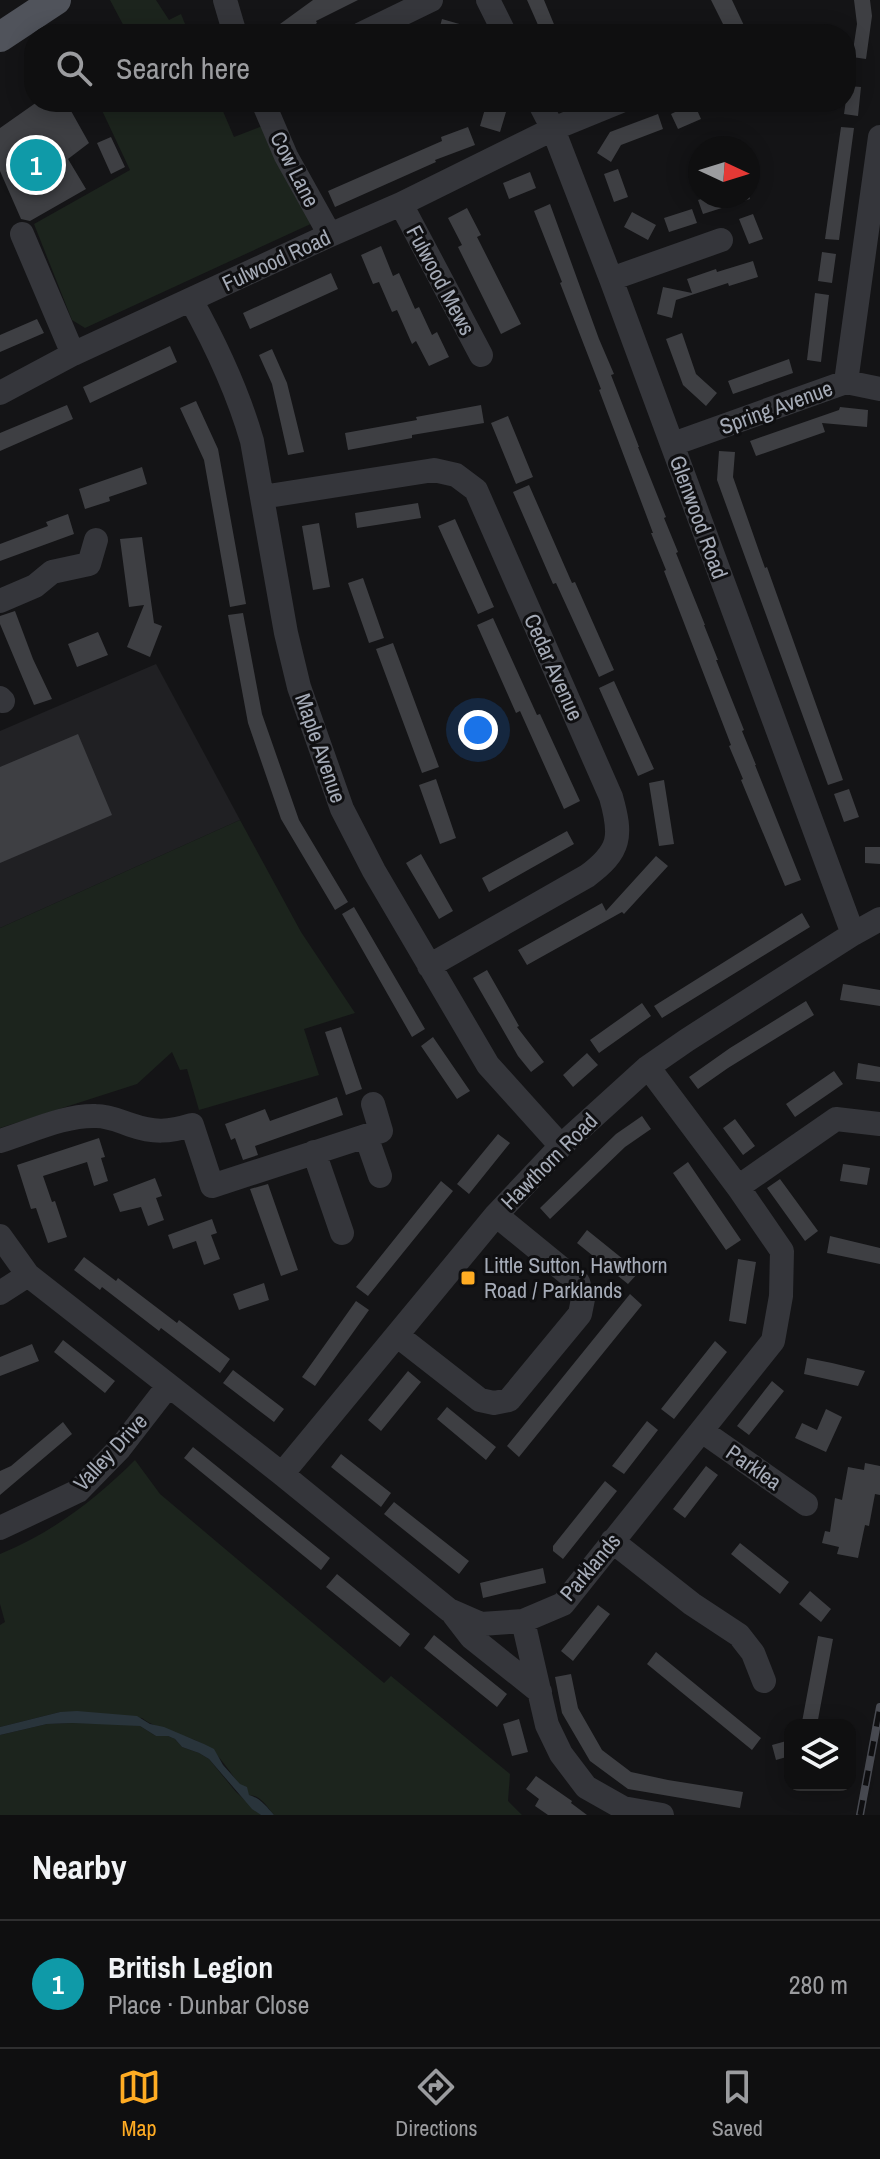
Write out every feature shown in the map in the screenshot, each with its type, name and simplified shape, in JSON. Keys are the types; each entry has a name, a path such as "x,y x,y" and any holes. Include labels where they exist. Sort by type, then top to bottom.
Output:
{"main road":[{"path":"0,37 56,0"}],"street":[{"path":"225,0 232,24"},
{"path":"382,24 431,0"},
{"path":"488,0 500,24"},
{"name":"Cow Lane","path":"267,112 286,156 330,235"},
{"name":"Glenwood Road","path":"544,112 673,444 853,934"},
{"name":"Fulwood Road","path":"0,393 73,354 595,112"},
{"path":"846,382 880,137"},
{"name":"Fulwood Mews","path":"401,204 482,355"},
{"path":"22,234 73,354"},
{"path":"611,279 721,240"},
{"name":"Maple Avenue","path":"191,300 214,342 252,441 286,633 299,687 342,809 374,871 488,1065 561,1146"},
{"name":"Spring Avenue","path":"673,444 846,382 880,389"},
{"name":"Cedar Avenue","path":"262,497 434,470 456,475 476,490 611,797 618,820 616,842 606,862 587,876 429,966"},
{"path":"0,601 35,586 52,572 96,573 96,540"},
{"name":"Hawthorn Road","path":"282,1474 496,1215 561,1146 648,1067 880,919"},
{"name":"Parklands","path":"0,1236 28,1275 282,1474 449,1610 481,1624 523,1621 563,1604 773,1341 781,1296 782,1251 648,1067"},
{"path":"0,1141 93,1115 109,1116 150,1130 169,1132 192,1125 212,1186 381,1131 373,1104"},
{"path":"738,1187 836,1119 880,1124"},
{"path":"366,1136 380,1176"},
{"path":"314,1152 342,1233"},
{"path":"398,1336 480,1400 494,1403 509,1400 560,1339 580,1314 583,1299 578,1282 496,1215"},
{"path":"0,1293 28,1275"},
{"name":"Valley Drive","path":"0,1528 78,1491 120,1448 168,1386"},
{"name":"Parklea","path":"702,1431 806,1504"},
{"path":"612,1541 692,1604 739,1635 753,1653 764,1681"},
{"path":"449,1610 471,1637 540,1692"},
{"path":"523,1621 547,1725 561,1754 586,1787 623,1808 662,1815"}],"shaded area":[{"path":"110,0 156,0 169,20 181,14 185,24 123,24"},
{"path":"103,112 223,112 234,137 265,125 315,222 85,328 72,320 34,224 130,170"},
{"path":"156,664 240,820 0,928 0,731"},
{"path":"240,820 301,932 355,1013 304,1029 319,1075 199,1110 187,1069 180,1070 172,1052 137,1084 0,1128 0,928"},
{"path":"135,1460 160,1494 384,1683 391,1676 510,1774 508,1801 522,1815 274,1815 260,1799 248,1794 205,1745 142,1718 60,1712 0,1727 0,1625 5,1622 0,1604 0,1554 38,1536 72,1514"},
{"path":"60,1712 137,1716 214,1749 223,1765 240,1784 247,1787 249,1795 260,1800 274,1815 261,1815 252,1809 209,1759 182,1747 175,1739 156,1736 140,1726 47,1724 0,1735 0,1727"},
{"path":"47,1724 130,1724 156,1736 175,1739 182,1747 209,1759 236,1792 261,1815 0,1815 0,1735"}],"building":[{"path":"313,0 358,0 316,21 316,24 280,24"},
{"path":"527,0 544,0 554,24 538,24"},
{"path":"711,0 732,0 743,24 723,24"},
{"path":"854,0 870,0 872,16 866,59 856,58"},
{"path":"442,19 459,24 441,24"},
{"path":"856,87 861,87 858,116 844,114 856,112"},
{"path":"24,111 72,112 89,143 68,159 86,189 30,221 21,219 0,171 0,128"},
{"path":"484,112 506,112 500,132 480,126"},
{"path":"698,112 701,119 678,129 671,114"},
{"path":"658,114 663,129 621,145 611,162 597,153 610,132"},
{"path":"468,127 475,145 435,160 335,207 328,191"},
{"path":"841,127 854,128 839,240 825,239"},
{"path":"111,137 125,167 111,174 97,143"},
{"path":"618,169 628,197 614,202 604,174"},
{"path":"530,172 536,188 509,199 503,183"},
{"path":"550,204 742,731 801,880 785,886 741,780 731,745 664,571 601,389 534,211"},
{"path":"467,208 481,235 477,237 521,324 501,334 458,247 462,245 448,218"},
{"path":"701,208 722,208 703,214"},
{"path":"692,209 697,223 669,232 664,218"},
{"path":"632,212 656,225 648,240 624,227"},
{"path":"753,214 763,239 749,244 739,219"},
{"path":"381,246 393,276 399,273 415,309 419,307 432,335 437,332 449,357 429,366 416,341 412,344 397,310 392,312 379,282 373,284 361,255"},
{"path":"822,252 836,254 832,283 818,281"},
{"path":"753,261 758,277 676,300 672,318 657,314 663,287 692,293 687,279"},
{"path":"331,273 338,289 250,329 243,313"},
{"path":"815,293 829,295 821,362 807,360"},
{"path":"37,319 44,333 0,352 0,335"},
{"path":"682,333 696,374 717,393 706,406 683,385 666,339"},
{"path":"170,346 177,362 90,403 83,387"},
{"path":"272,349 287,383 304,452 288,455 272,384 259,355"},
{"path":"789,359 793,373 733,394 728,381"},
{"path":"196,401 218,449 246,604 230,607 204,460 180,408"},
{"path":"67,405 73,419 0,451 0,433"},
{"path":"481,405 484,423 348,450 345,433"},
{"path":"840,407 868,410 867,427 822,423 825,432 756,456 750,441 839,410"},
{"path":"508,416 533,477 516,484 491,423"},
{"path":"719,451 735,452 733,477 843,780 828,785 717,480"},
{"path":"142,467 147,484 85,509 79,489"},
{"path":"529,485 614,670 599,677 556,583 553,584 513,492"},
{"path":"418,503 421,518 357,528 355,513"},
{"path":"68,514 74,534 0,561 0,544 48,526 46,522"},
{"path":"455,519 494,607 478,614 438,526"},
{"path":"319,523 330,587 313,590 302,526"},
{"path":"142,537 154,623 162,626 150,657 127,647 144,605 129,607 120,539"},
{"path":"363,578 384,638 369,643 348,583"},
{"path":"15,611 52,699 34,705 0,624 0,616"},
{"path":"243,613 262,714 299,820 348,902 335,910 281,819 248,723 228,615"},
{"path":"493,618 580,801 564,809 477,625"},
{"path":"98,632 108,655 77,667 68,644"},
{"path":"393,643 439,767 422,773 376,649"},
{"path":"614,681 654,769 638,776 599,688"},
{"path":"78,734 112,815 0,863 0,767"},
{"path":"436,779 456,838 440,844 419,785"},
{"path":"664,780 674,844 659,846 649,783"},
{"path":"849,789 859,817 844,822 834,794"},
{"path":"567,831 574,844 489,892 482,878"},
{"path":"865,847 880,847 880,864 865,863"},
{"path":"421,854 453,911 439,919 406,863"},
{"path":"656,856 668,866 624,914 622,912 527,965 518,950 602,903 606,911"},
{"path":"354,907 425,1029 412,1037 342,914"},
{"path":"802,913 810,927 662,1018 654,1006"},
{"path":"487,970 517,1027 544,1062 531,1072 518,1056 473,978"},
{"path":"843,984 880,990 880,1006 840,1000"},
{"path":"806,1001 814,1015 698,1089 689,1077 730,1048"},
{"path":"642,1003 651,1016 599,1053 590,1040"},
{"path":"341,1027 362,1089 346,1095 325,1032"},
{"path":"433,1037 470,1091 457,1099 421,1046"},
{"path":"587,1053 598,1065 573,1087 563,1075"},
{"path":"858,1063 880,1067 880,1082 856,1079"},
{"path":"834,1071 843,1084 795,1117 786,1104"},
{"path":"337,1097 343,1115 255,1146 258,1155 243,1160 235,1138 231,1140 225,1124 265,1109 270,1121"},
{"path":"642,1116 651,1129 625,1147 550,1219 540,1208 616,1134"},
{"path":"735,1119 755,1146 743,1155 723,1128"},
{"path":"498,1134 510,1143 469,1194 457,1184"},
{"path":"99,1138 108,1181 94,1186 87,1162 43,1176 67,1237 48,1243 36,1208 31,1209 17,1165"},
{"path":"688,1162 741,1240 726,1250 673,1173"},
{"path":"843,1164 870,1168 867,1185 840,1181"},
{"path":"155,1178 162,1196 156,1198 164,1220 148,1226 141,1207 120,1212 113,1194"},
{"path":"780,1179 818,1231 805,1241 767,1188"},
{"path":"441,1181 453,1191 368,1296 356,1287"},
{"path":"268,1184 298,1270 281,1276 250,1189"},
{"path":"212,1219 217,1233 211,1235 220,1259 204,1265 196,1241 173,1249 168,1235"},
{"path":"587,1230 639,1272 628,1284 577,1243"},
{"path":"830,1236 880,1248 880,1264 827,1253"},
{"path":"84,1257 116,1281 118,1278 177,1323 179,1320 230,1359 220,1373 161,1328 159,1331 102,1287 100,1290 74,1270"},
{"path":"738,1259 756,1262 746,1324 729,1321"},
{"path":"264,1283 269,1300 239,1310 233,1294"},
{"path":"630,1294 642,1305 519,1457 507,1446"},
{"path":"356,1301 369,1310 315,1386 302,1377"},
{"path":"63,1340 115,1381 105,1393 54,1352"},
{"path":"715,1341 727,1352 674,1419 661,1409"},
{"path":"32,1344 39,1361 0,1376 0,1357"},
{"path":"807,1358 865,1371 858,1386 804,1374"},
{"path":"233,1370 284,1409 274,1422 223,1383"},
{"path":"408,1371 421,1382 381,1431 368,1420"},
{"path":"772,1381 784,1391 749,1435 737,1426"},
{"path":"447,1407 496,1447 486,1460 437,1419"},
{"path":"826,1409 842,1417 826,1452 795,1438 802,1423 817,1430"},
{"path":"647,1421 658,1430 624,1474 612,1466"},
{"path":"63,1422 72,1434 0,1495 0,1471 11,1466"},
{"path":"193,1447 330,1558 321,1570 184,1458"},
{"path":"341,1454 391,1493 381,1507 331,1467"},
{"path":"865,1463 880,1466 880,1495 875,1494 869,1526 865,1525 858,1558 837,1554 839,1547 822,1543 825,1531 830,1532 835,1498 842,1500 848,1467 864,1470"},
{"path":"706,1466 718,1475 685,1518 673,1509"},
{"path":"605,1481 617,1491 563,1559 553,1551 553,1546"},
{"path":"394,1502 469,1561 459,1574 384,1514"},
{"path":"740,1543 789,1582 780,1594 731,1554"},
{"path":"543,1568 546,1583 483,1598 480,1583"},
{"path":"337,1574 410,1634 400,1647 326,1587"},
{"path":"810,1591 831,1609 821,1622 799,1604"},
{"path":"598,1605 610,1614 573,1661 561,1651"},
{"path":"434,1635 507,1694 497,1707 424,1648"},
{"path":"818,1636 833,1639 818,1719 803,1719"},
{"path":"656,1652 761,1738 752,1750 647,1664"},
{"path":"571,1674 578,1708 602,1750 631,1772 743,1792 740,1808 628,1789 590,1761 562,1713 555,1677"},
{"path":"519,1719 528,1752 512,1756 503,1724"},
{"path":"784,1742 784,1758 776,1760 772,1745"},
{"path":"536,1776 587,1815 548,1815 535,1806 539,1799 526,1789"}],"railway":[{"path":"860,1815 880,1707"}],"place":[{"name":"British Legion","path":"36,165"},
{"name":"Little Sutton, Hawthorn Road / Parklands","path":"468,1278"}]}
